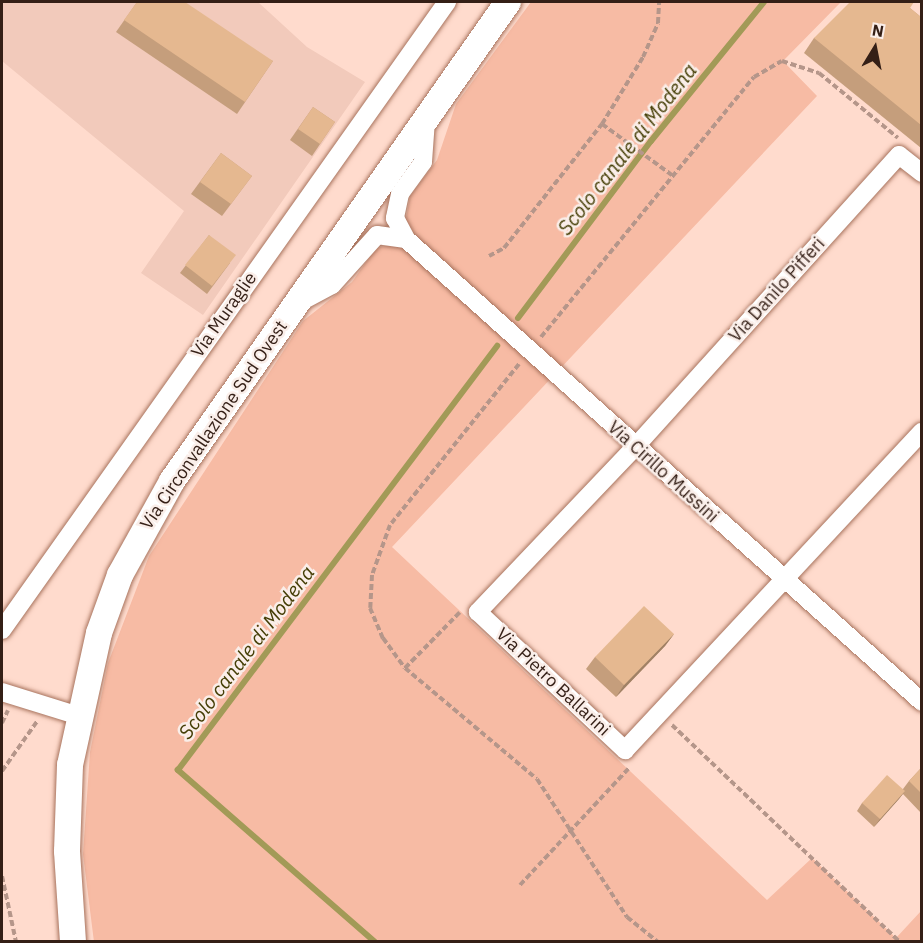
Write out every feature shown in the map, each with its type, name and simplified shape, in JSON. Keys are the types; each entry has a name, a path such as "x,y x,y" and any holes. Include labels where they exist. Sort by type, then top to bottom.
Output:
{"main road":[{"name":"Via Circonvallazione Sud Ovest","path":"74,942 67,851 70,765 99,633 144,526 295,304 508,2"}],"street":[{"name":"Via Muraglie","path":"2,630 447,2"},
{"path":"406,239 395,218 400,194 423,162 427,114"},
{"name":"Via Danilo Pifferi","path":"635,447 899,155 921,173"},
{"path":"295,304 332,285 377,235 406,239"},
{"name":"Via Cirillo Mussini","path":"406,239 921,702"},
{"path":"784,580 921,432"},
{"name":"Via Pietro Ballarini","path":"635,447 478,612 625,750 665,722 784,580"},
{"path":"2,692 79,716"}],"path":[{"path":"489,256 504,248 602,124 643,57 658,23 659,2"},
{"path":"658,942 627,917 537,779 405,668 383,638 370,608 372,574 390,525 529,351 754,77 782,62 819,73 900,140"},
{"path":"602,124 673,176"},
{"path":"2,771 47,706"},
{"path":"665,722 900,942"},
{"path":"520,885 636,760"},
{"path":"2,876 16,942"}],"shaded area":[{"path":"2,2 258,2 307,47 365,82 203,315 141,273 184,211 2,61"},
{"path":"531,2 841,2 783,61 817,96 392,547 767,900 812,858 896,938 921,911 921,941 94,942 83,854 90,752 108,663 149,556 303,321 352,282 376,248 394,244 406,219 410,196 437,160 456,104"}],"building":[{"path":"137,2 185,2 273,61 245,102 124,20"},
{"path":"850,2 914,2 910,8 921,17 921,125 814,38"},
{"path":"313,107 335,122 320,144 298,129"},
{"path":"221,153 252,176 231,204 200,182"},
{"path":"209,235 236,255 212,286 185,265"},
{"path":"644,606 674,634 624,685 595,657"},
{"path":"921,768 921,793 909,781"},
{"path":"887,775 905,791 880,819 862,803"}],"waterway":[{"name":"Scolo canale di Modena","path":"518,318 651,141 764,2"},
{"name":"Scolo canale di Modena","path":"375,942 178,770 497,346"}]}
